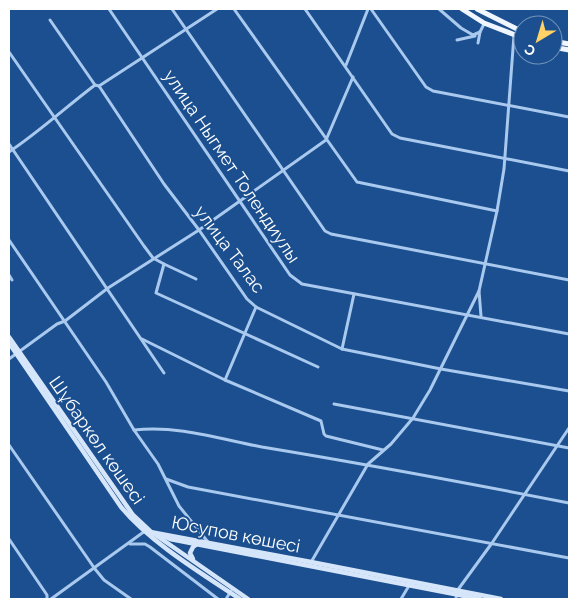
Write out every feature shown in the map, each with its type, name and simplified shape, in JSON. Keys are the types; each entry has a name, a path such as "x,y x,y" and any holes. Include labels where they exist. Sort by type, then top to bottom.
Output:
{"main road":[{"path":"462,9 484,23 513,35"},
{"path":"477,9 513,27"}],"street":[{"name":"улица Ныгмет Толендиулы","path":"109,9 290,275 296,281 302,284 569,334"},
{"path":"172,9 325,231 331,234 569,280"},
{"path":"11,151 56,118 68,106 97,86 217,9"},
{"path":"234,9 354,178 362,184 497,211"},
{"path":"306,9 392,134 400,138 569,171"},
{"path":"346,65 370,9"},
{"path":"370,9 426,87 433,91 569,116"},
{"path":"440,9 461,28 473,35 478,33"},
{"name":"улица Талас","path":"50,20 164,184 247,299 256,307 342,349 569,391"},
{"path":"457,40 467,39 478,33 484,23"},
{"path":"478,33 478,43"},
{"path":"310,563 368,464 384,450 413,418 441,368 479,290 497,211 505,159 507,105 513,45"},
{"path":"9,52 152,258 196,280"},
{"path":"9,359 57,324 65,321 108,288 152,258 199,230 326,140 353,78"},
{"path":"9,144 11,151 108,288 164,374"},
{"path":"9,240 106,382 134,430 158,464 179,506 208,542"},
{"path":"164,264 156,290 158,295 203,313 244,334 318,367"},
{"path":"9,275 12,280"},
{"path":"479,290 481,316"},
{"path":"342,349 354,294"},
{"path":"225,380 256,307"},
{"name":"Шұбаркөл көшесі","path":"9,337 121,507 132,520 232,591 248,599"},
{"path":"142,339 225,380 321,421 326,436 384,450"},
{"name":"Шұбаркөл көшесі","path":"9,343 18,353"},
{"path":"334,404 569,448"},
{"path":"134,430 152,428 178,430 569,503"},
{"path":"457,595 569,428"},
{"path":"9,445 95,569 104,580 131,599"},
{"path":"166,480 188,487 569,558"},
{"path":"9,539 49,599 95,569 147,531"},
{"name":"Шұбаркөл көшесі","path":"147,531 197,564 240,599"},
{"name":"Юсупов көшесі","path":"147,531 410,583 480,599"},
{"name":"Юсупов көшесі","path":"147,531 170,539 310,563"},
{"path":"129,543 145,544 150,547 218,599"},
{"path":"197,544 193,547 190,556 197,564"},
{"path":"401,599 410,583"},
{"path":"226,599 232,591"},
{"name":"Юсупов көшесі","path":"457,595 501,599"}]}
